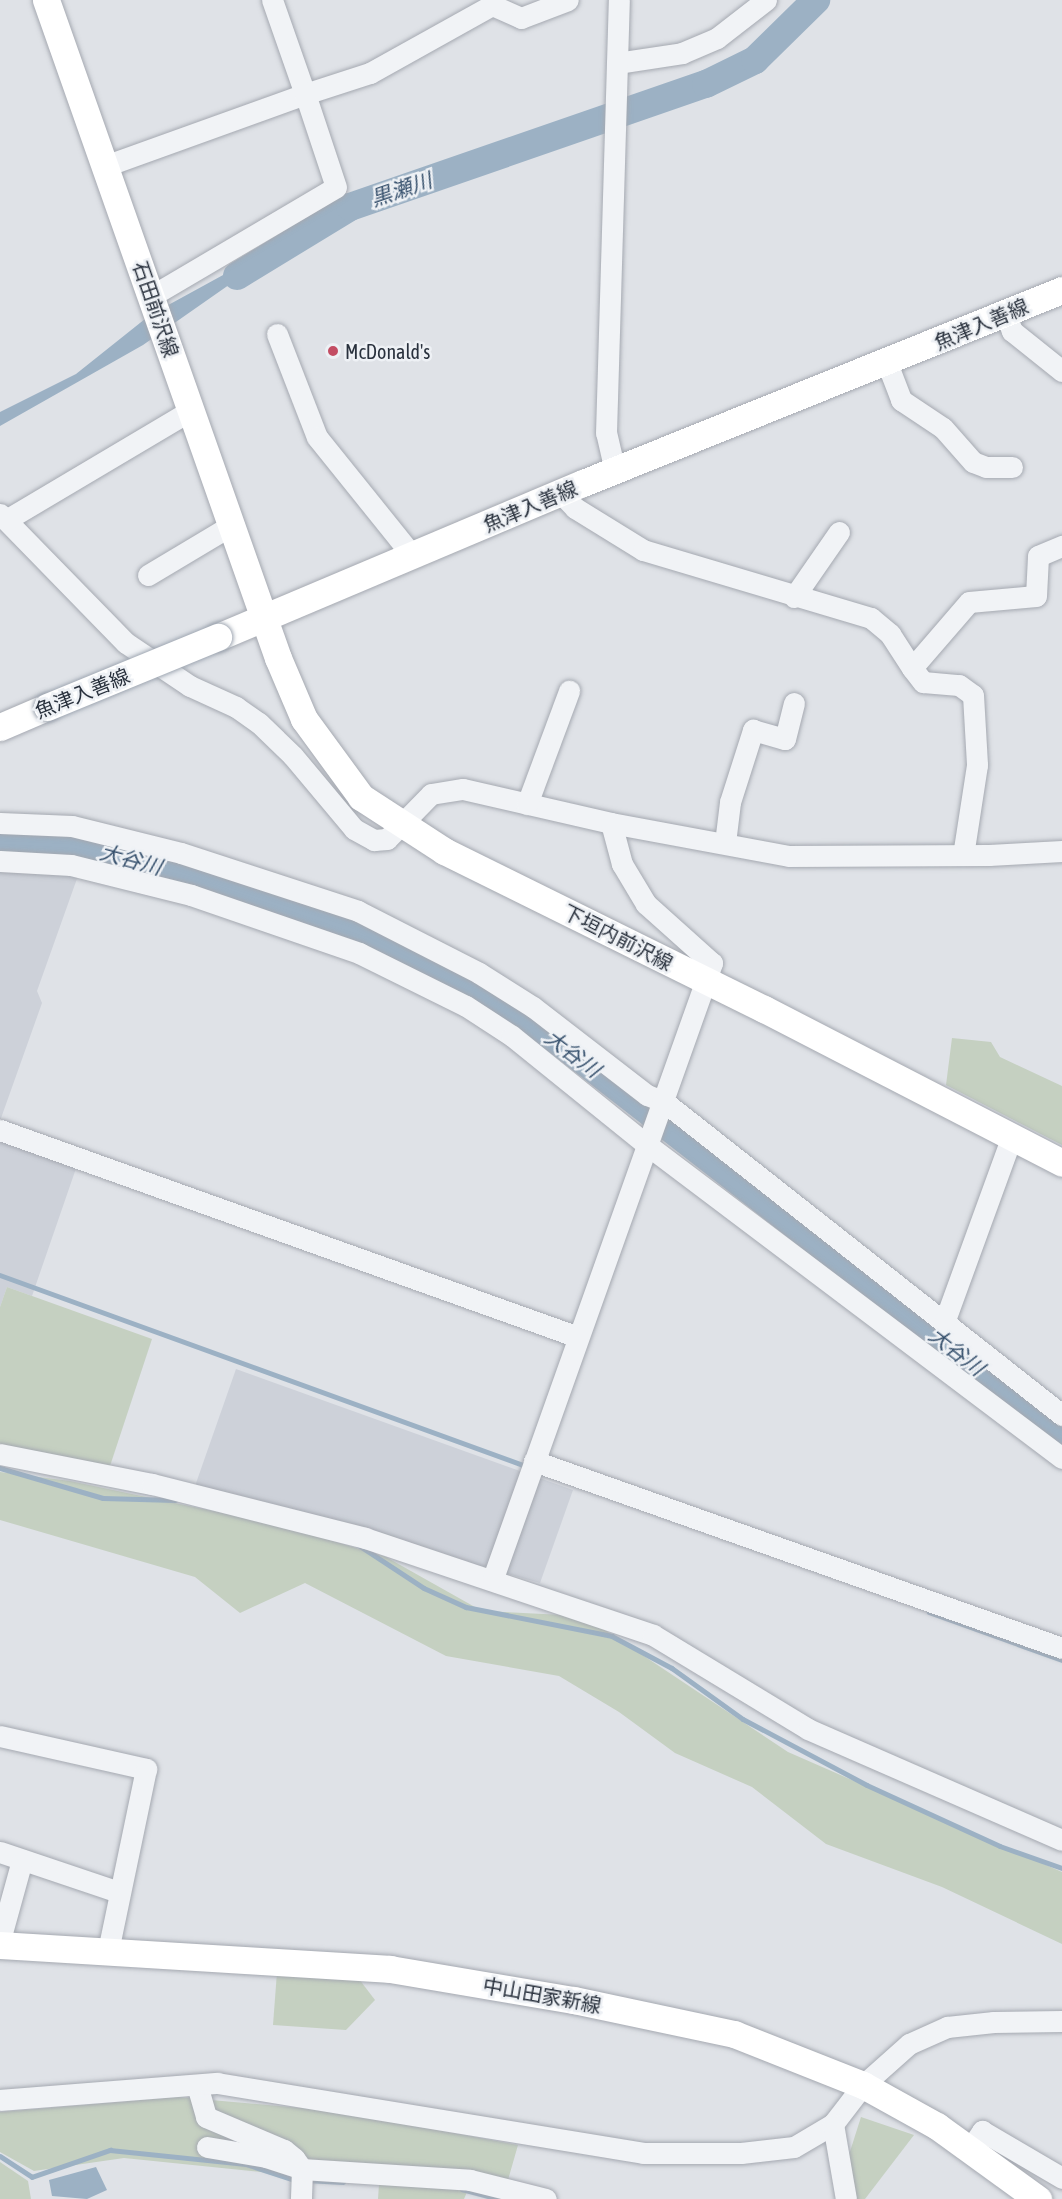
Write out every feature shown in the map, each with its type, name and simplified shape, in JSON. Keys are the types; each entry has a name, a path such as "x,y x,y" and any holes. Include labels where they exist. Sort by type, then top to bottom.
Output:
{"main road":[{"name":"石田前沢線","path":"46,0 153,295 230,526 264,619"},
{"name":"魚津入善線","path":"0,727 264,619 561,493 888,363 1062,290"},
{"name":"下垣内前沢線","path":"264,619 304,719 327,754 361,797 399,825 1062,1163"},
{"name":"中山田家新線","path":"0,1945 390,1969 574,2000 734,2034 863,2085 970,2149 1038,2199"}],"street":[{"path":"153,295 336,187 272,0"},
{"path":"105,166 370,73 492,5 520,18 567,0"},
{"path":"615,471 606,433 619,0"},
{"path":"617,73 682,53 717,38 766,0"},
{"path":"1006,314 1012,331 1062,371"},
{"path":"277,334 317,437 412,555"},
{"path":"888,363 901,400 943,428 973,462 986,467 1012,467"},
{"path":"191,411 3,517 126,643 190,686 236,706 259,723 293,756 354,829 374,840 387,839 431,794 463,789 611,823 789,856 963,855 1062,850"},
{"path":"561,493 575,508 643,550 794,597 871,618 890,634 923,682 959,685 972,695 977,765 963,855"},
{"path":"148,575 230,526"},
{"path":"794,597 839,532"},
{"path":"912,668 969,602 1036,596 1038,556 1062,546"},
{"path":"527,804 569,691"},
{"path":"724,843 730,802 753,730 785,739 794,703"},
{"path":"0,823 72,826 125,836 358,911 479,973 533,1007 945,1320 1062,1416"},
{"path":"493,1578 648,1139 708,982 712,963 646,904 622,864 611,823"},
{"path":"0,861 42,862 112,872 368,957 466,1006 512,1036 648,1139 1062,1458"},
{"path":"0,1130 578,1337"},
{"path":"945,1320 1012,1136"},
{"path":"0,1454 152,1484 365,1538 493,1578 653,1635 808,1729 1062,1840"},
{"path":"534,1461 1062,1648"},
{"path":"0,1736 146,1769 108,1951"},
{"path":"0,1852 119,1892"},
{"path":"0,1940 22,1860"},
{"path":"0,2100 217,2084 320,2098 643,2153 741,2153 794,2147 833,2124 863,2085 909,2044 947,2027 993,2022 1062,2021"},
{"path":"197,2085 206,2117 284,2150 302,2169 301,2199"},
{"path":"833,2124 846,2199"},
{"path":"970,2149 982,2131 1062,2178"},
{"path":"207,2147 266,2157 302,2169 470,2180 546,2199"}],"shaded area":[{"path":"0,865 79,873 37,991 42,1003 0,1121"},
{"path":"0,1121 82,1151 32,1296 7,1287 0,1307"},
{"path":"236,1369 573,1490 540,1583 195,1486"}],"green space":[{"path":"952,1038 991,1042 1000,1057 1062,1086 1062,1145 946,1085"},
{"path":"7,1287 152,1339 109,1469 0,1448 0,1307"},
{"path":"0,1472 70,1481 280,1525 386,1557 482,1611 584,1616 788,1752 1062,1872 1062,1944 942,1887 826,1844 752,1787 675,1753 619,1712 559,1676 446,1656 305,1583 240,1613 195,1577 0,1520"},
{"path":"277,1972 359,1979 375,2000 346,2030 273,2025"},
{"path":"177,2097 335,2111 518,2145 504,2194 467,2192 464,2199 378,2199 379,2184 124,2158 34,2171 0,2152 0,2112"},
{"path":"861,2117 914,2135 865,2199 851,2199 847,2161"},
{"path":"0,2162 28,2181 31,2199 0,2199"}],"water":[{"path":"316,224 143,345 0,426 0,412 76,374 150,315"},
{"path":"96,2167 107,2190 87,2199 52,2196 49,2180"}],"waterway":[{"name":"黒瀬川","path":"237,276 350,207 706,84 755,60 816,0"},
{"name":"大谷川","path":"0,840 43,840 135,857 404,952 489,994 559,1042 1062,1433"},
{"path":"0,1275 526,1466"},
{"path":"0,1468 103,1498 175,1500"},
{"path":"357,1544 424,1588 466,1607 612,1636 672,1668 743,1719 867,1785 1000,1846 1062,1868"},
{"path":"929,1612 1062,1660"},
{"path":"0,2156 32,2177 110,2150 246,2164 295,2180"},
{"path":"306,2180 343,2182"},
{"path":"462,2189 500,2199"}],"place":[{"name":"McDonald's","path":"333,351"}]}
